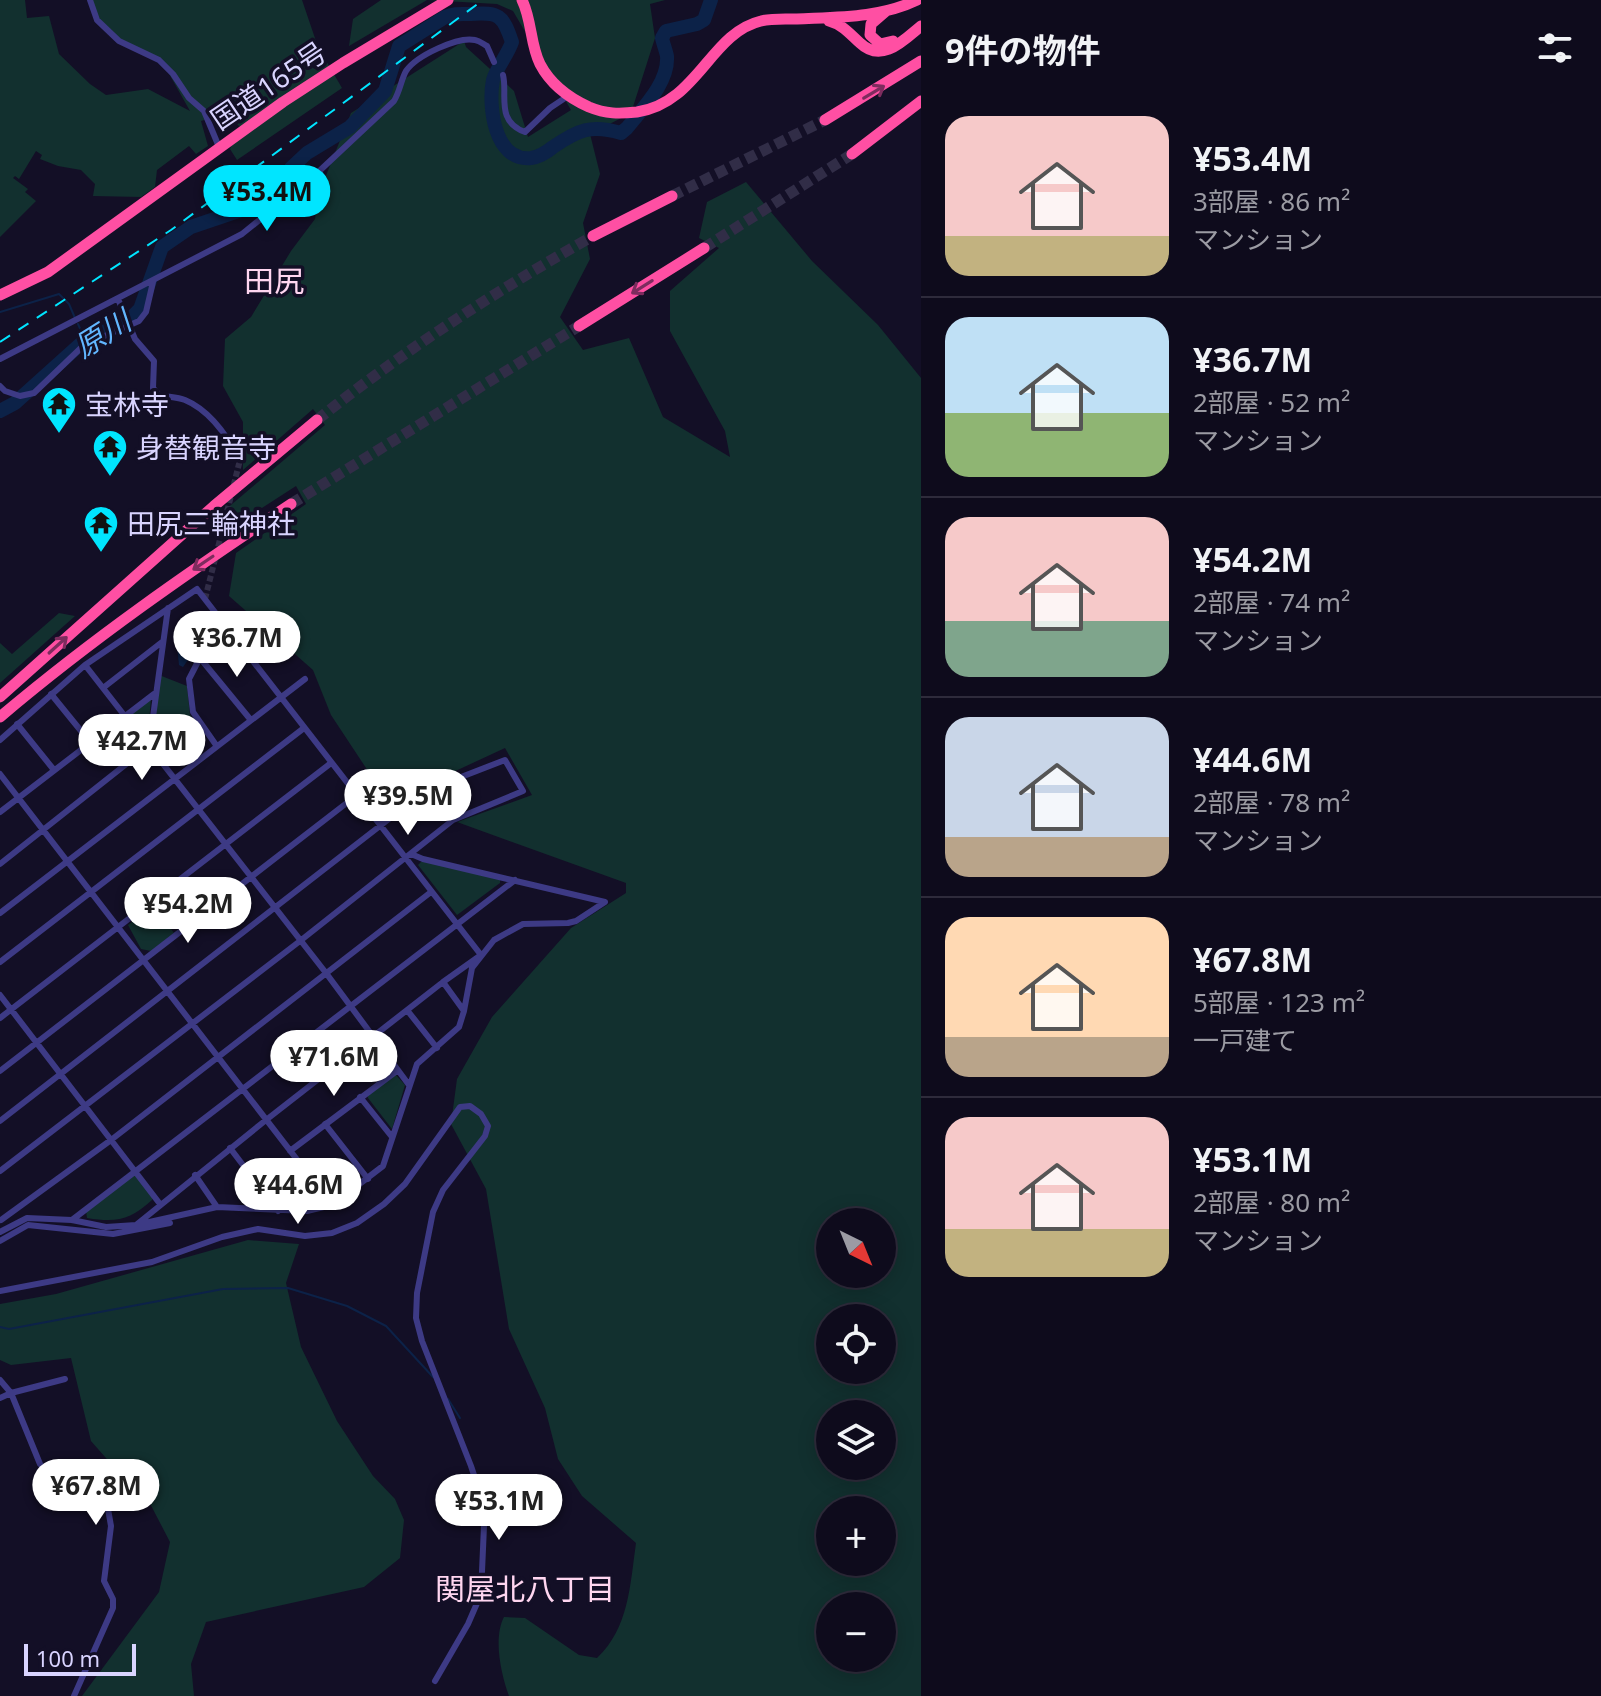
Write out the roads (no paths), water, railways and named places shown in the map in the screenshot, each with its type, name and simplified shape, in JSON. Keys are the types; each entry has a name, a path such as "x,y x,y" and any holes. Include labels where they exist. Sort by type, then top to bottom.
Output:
{"highway":[{"name":"国道165号","path":"0,295 22,286 70,257 219,147 343,63 448,0"},
{"path":"522,0 540,63 555,85 568,96 600,112 619,114 645,111 682,92 720,48 740,31 761,21 887,11 917,0"},
{"path":"868,30 887,11"},
{"path":"857,15 876,42 886,44 921,23"},
{"path":"853,36 857,15"},
{"path":"820,18 839,24 866,48 882,52 894,47 921,23"},
{"path":"825,120 921,61"},
{"path":"852,154 921,101"},
{"path":"593,236 672,196"},
{"path":"579,326 704,248"},
{"path":"0,697 214,506 317,420"},
{"path":"0,717 148,601 291,504"}],"street":[{"path":"90,0 97,20 119,41 159,60 173,74 189,98 204,111 219,147"},
{"path":"0,359 242,234 283,203 394,101 404,74 416,59 451,44 473,40 487,46 494,62"},
{"path":"503,75 502,98 506,112 511,122 525,132 568,96"},
{"path":"0,386 20,396 34,393 84,345 139,321 146,312 153,282"},
{"path":"118,299 135,339 154,361 153,388 159,395 184,400 217,425 240,460"},
{"path":"0,740 85,665 197,589 381,826 409,856 431,892 481,955"},
{"path":"168,608 149,746 409,1085"},
{"path":"216,745 193,712 189,679 220,619"},
{"path":"103,688 162,642"},
{"path":"200,658 250,719"},
{"path":"85,665 124,715"},
{"path":"0,913 305,679"},
{"path":"51,694 90,742"},
{"path":"0,812 154,694"},
{"path":"151,720 190,736 203,727"},
{"path":"17,724 54,770"},
{"path":"0,962 304,728"},
{"path":"0,864 149,746"},
{"path":"0,1121 425,791 505,760 523,791 453,820 0,1171"},
{"path":"0,1018 331,763"},
{"path":"0,774 332,1205"},
{"path":"0,1071 357,795"},
{"path":"409,856 605,902 576,921 523,924 511,929 494,940 481,955 472,968 459,1027 417,1064 383,1166 332,1205 307,1211 217,1207 136,1225 106,1227 72,1220 27,1218 4,1230 1,1220 111,1140 431,892"},
{"path":"72,1220 240,1088 515,880"},
{"path":"136,1225 195,1175 481,955"},
{"path":"443,982 464,1011"},
{"path":"0,995 160,1204"},
{"path":"407,1010 437,1048"},
{"path":"290,1151 398,1070"},
{"path":"360,1097 392,1137"},
{"path":"0,1291 152,1262 222,1237 258,1229 305,1236 332,1233 357,1223 405,1184 460,1107 470,1106 481,1114 488,1126 485,1136 443,1190 433,1212 417,1293 416,1318 479,1490 484,1526 481,1594 468,1624 435,1681"},
{"path":"325,1124 368,1179"},
{"path":"230,1148 278,1211"},
{"path":"195,1175 217,1207"},
{"path":"0,1241 28,1225 113,1234 170,1223"},
{"path":"0,1398 65,1379"},
{"path":"0,1380 11,1393 40,1464 60,1485 100,1501 110,1518 104,1581 113,1599 113,1608 74,1696"}],"water":[{"path":"200,611 207,623 197,647 183,667 179,665 177,645 185,618"}],"waterway":[{"name":"原川","path":"0,411 15,403 85,340 131,318 140,309 162,247 191,227 256,205 280,188 291,168 307,153 350,127 385,91 399,46 445,17 488,14 499,17 506,26 512,42 493,80 493,117 501,142 509,151 519,157 531,158 585,130 621,133 627,128 664,76 667,56 662,38 666,31 704,20 711,0"},
{"path":"0,312 59,294 69,304 75,318"},
{"path":"78,324 85,340"},
{"path":"0,1327 9,1329 223,1289 288,1288 347,1306 386,1326 433,1377"},
{"path":"448,1399 460,1418"}],"tunnel":[{"path":"672,196 825,120"},
{"path":"704,248 852,154"},
{"path":"317,420 451,323 593,236"},
{"path":"291,504 579,326"},
{"path":"205,599 240,460"}],"railway":[{"path":"0,342 171,230 483,0"}],"place":[{"name":"宝林寺","path":"59,435"},
{"name":"身替観音寺","path":"110,478"},
{"name":"田尻三輪神社","path":"101,554"}],"district":[{"name":"田尻","path":"274,280"},
{"name":"関屋北八丁目","path":"525,1588"}]}
